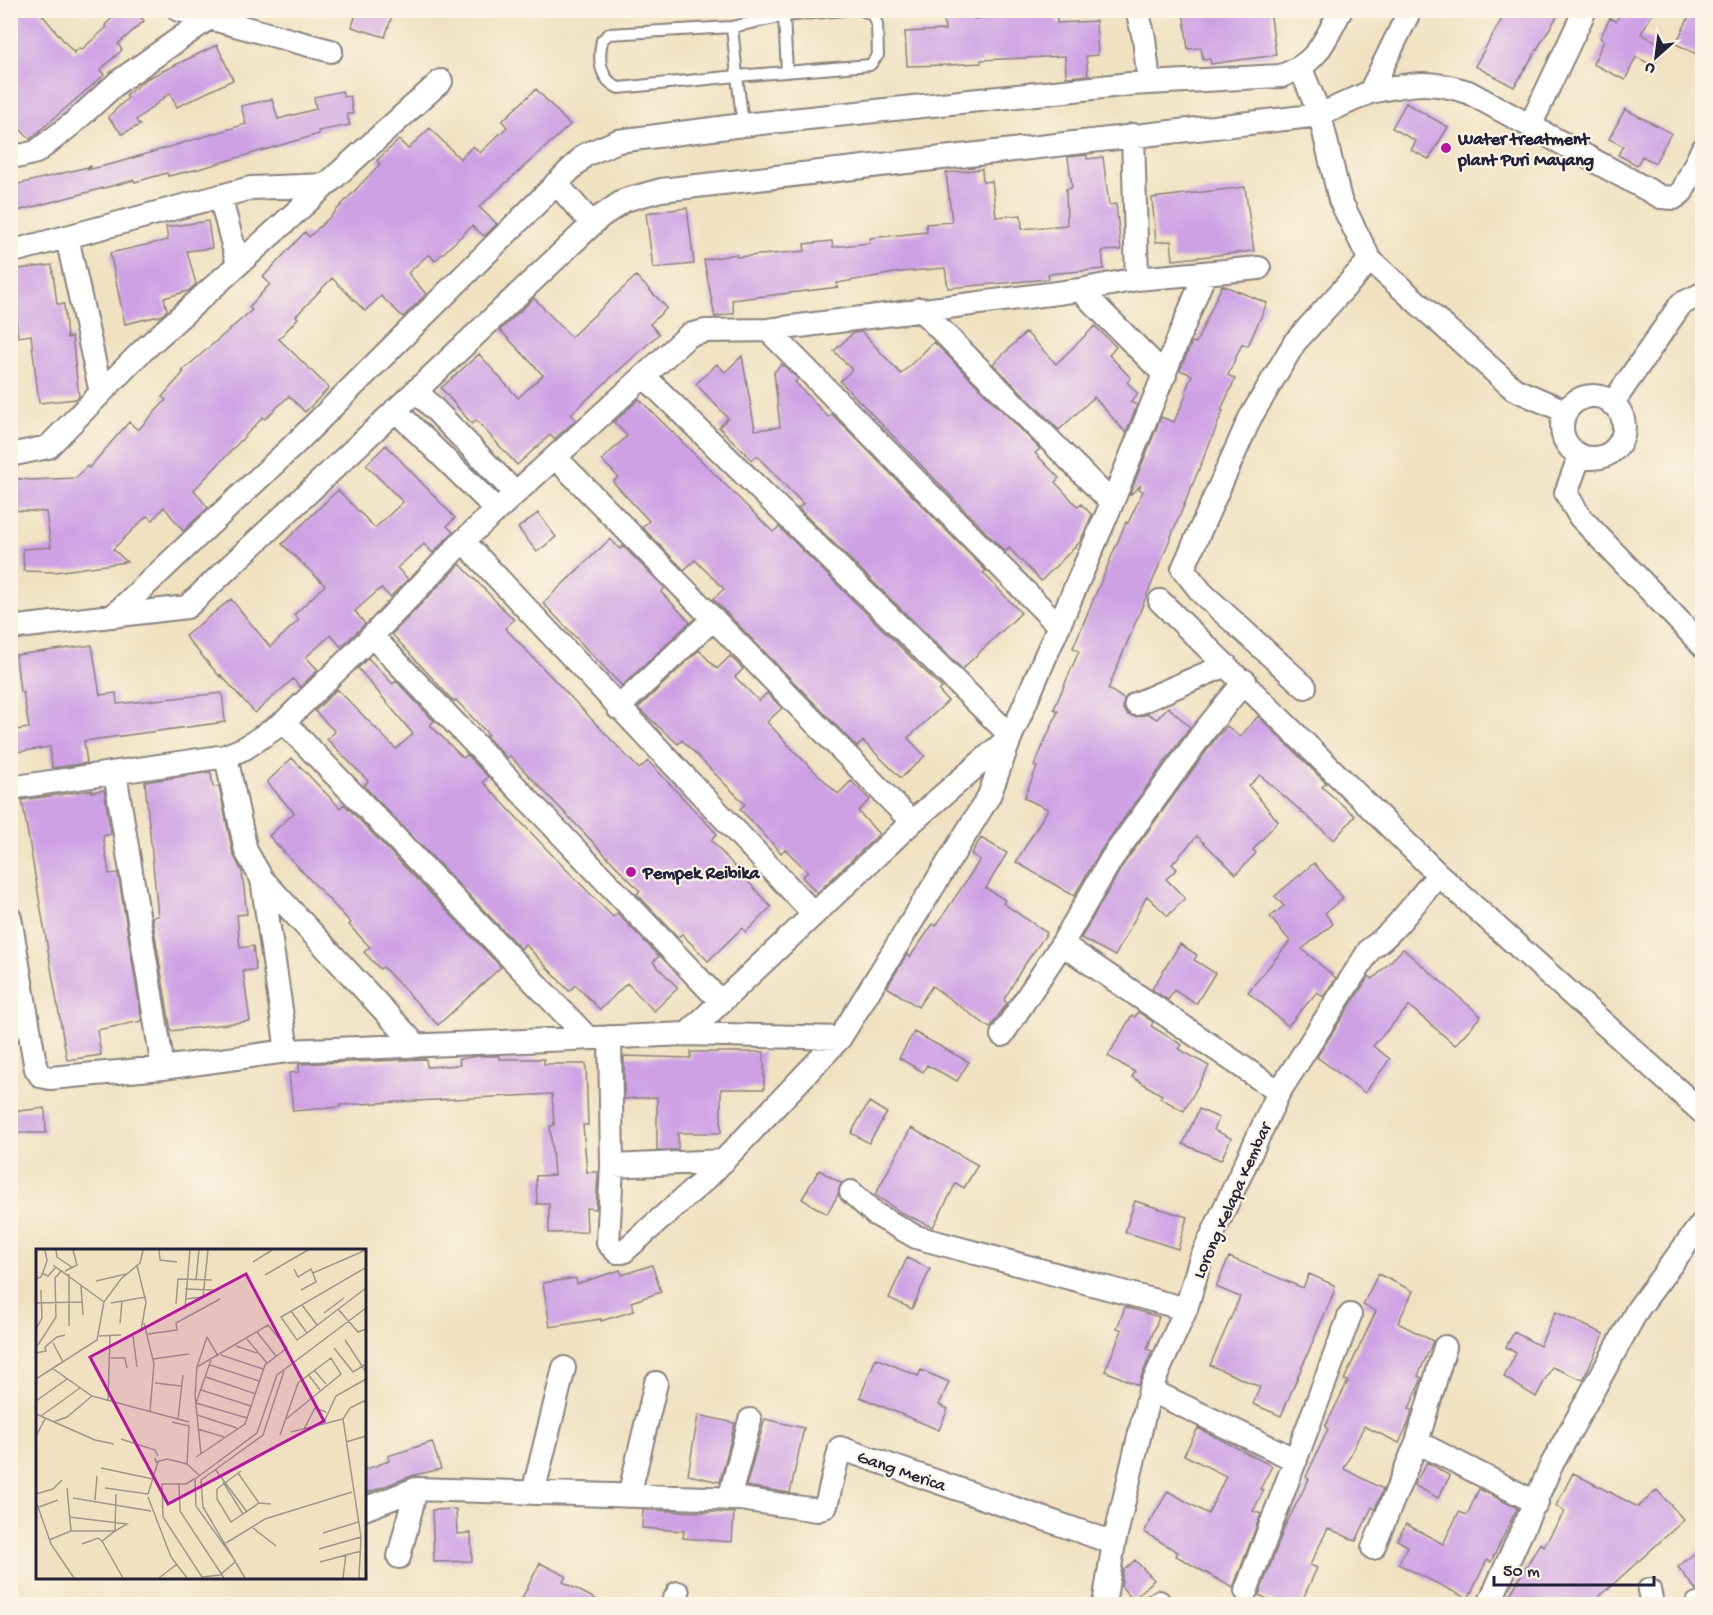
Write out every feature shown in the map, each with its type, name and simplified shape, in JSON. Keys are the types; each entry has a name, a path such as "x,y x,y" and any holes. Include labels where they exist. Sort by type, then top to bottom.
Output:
{"street":[{"path":"179,10 331,51"},
{"path":"1137,10 1144,38 1149,83"},
{"path":"113,616 296,443 585,155 618,141 743,125 1149,83 1281,76 1301,69 1315,56 1341,10"},
{"path":"1370,92 1410,10"},
{"path":"1530,126 1585,10"},
{"path":"10,153 21,156 36,152 72,124 118,82 209,18"},
{"path":"1301,69 1320,116 1340,200 1370,260 1514,389 1565,411"},
{"path":"10,455 48,447 139,354 441,81"},
{"path":"10,628 187,607 592,224 625,200 661,190 1133,135 1320,116 1370,92 1418,83 1439,83 1468,92 1661,197 1674,198 1682,192 1702,150"},
{"path":"1133,135 1137,279"},
{"path":"556,183 592,224"},
{"path":"10,252 251,188 326,185"},
{"path":"220,196 238,264"},
{"path":"67,237 101,393"},
{"path":"1305,687 1202,593 1183,569 1250,418 1295,342 1370,260"},
{"path":"10,788 226,756 245,748 284,722 372,636 462,541 689,335 706,331 768,330 1080,290 1137,279 1259,268"},
{"path":"610,1036 612,1166 608,1243 617,1252 623,1252 724,1161 840,1038 989,796 1011,736 1112,503 1205,273"},
{"path":"1080,290 1165,375"},
{"path":"1612,404 1681,304 1702,294"},
{"path":"920,309 1112,503"},
{"path":"768,330 1059,626"},
{"path":"644,376 1011,736"},
{"path":"416,390 515,493"},
{"path":"1591,394 1612,404 1621,411 1625,429 1619,444 1610,452 1594,459 1580,455 1567,445 1560,432 1565,411 1576,399 1591,394"},
{"path":"395,410 496,509"},
{"path":"1580,455 1566,493 1580,517 1702,645"},
{"path":"555,457 912,822"},
{"path":"462,541 813,913"},
{"path":"1160,601 1245,681 1439,875 1702,1112"},
{"path":"618,708 713,619"},
{"path":"372,636 721,1002"},
{"path":"1136,704 1226,665"},
{"path":"1002,1035 1062,944 1112,858 1205,730 1245,681"},
{"path":"284,722 587,1037"},
{"path":"687,1034 813,913 912,822 1011,736"},
{"path":"226,756 246,851 262,879 417,1046"},
{"path":"115,773 163,1068"},
{"name":"Lorong Kelapa Kembar","path":"1104,1605 1114,1543 1150,1390 1186,1309 1200,1261 1279,1092 1370,949 1388,937 1403,914 1439,875"},
{"path":"262,879 287,1051"},
{"path":"10,918 36,1069 41,1076 50,1078 163,1068 287,1051 687,1034 840,1038"},
{"path":"1062,944 1279,1092"},
{"path":"612,1166 724,1161"},
{"path":"851,1192 875,1214 916,1237 1186,1309"},
{"path":"1489,1605 1537,1503 1552,1464 1638,1309 1702,1223"},
{"path":"1246,1591 1350,1315"},
{"path":"1373,1548 1417,1442 1445,1347"},
{"path":"533,1493 564,1368"},
{"path":"629,1496 656,1383"},
{"path":"1150,1390 1296,1460"},
{"path":"729,1499 750,1420"},
{"path":"1417,1442 1537,1503"},
{"name":"Gang Merica","path":"366,1508 417,1490 729,1499 818,1509 826,1506 840,1449 1114,1543"},
{"path":"399,1557 417,1490"}],"lane":[{"path":"843,10 784,16 732,27 609,34 602,40 602,71 610,84 627,89 737,76 870,65 878,55 877,24 872,14 861,10"},
{"path":"784,16 787,72"},
{"path":"732,27 743,125"}],"building":[{"path":"21,10 38,10 74,53 79,48 81,50 107,27 105,25 121,10 134,10 144,21 118,44 122,50 100,70 104,75 30,139 10,119 10,19"},
{"path":"357,10 394,10 385,37 352,27"},
{"path":"943,10 973,10 974,19 1056,11 1057,23 1096,21 1098,55 1086,56 1088,75 1068,77 1066,77 1065,56 907,66 905,32 945,30"},
{"path":"1183,10 1270,10 1276,55 1211,64 1210,59 1203,60 1201,48 1188,49"},
{"path":"1507,10 1561,10 1514,87 1475,66"},
{"path":"1622,10 1654,10 1641,34 1664,46 1654,66 1636,57 1625,80 1593,64 1604,41 1600,38 1610,18 1616,21"},
{"path":"1692,10 1702,10 1702,57 1676,44"},
{"path":"217,45 233,80 177,107 170,93 136,120 140,125 122,134 108,117 128,98 126,95 148,78"},
{"path":"536,89 570,125 479,207 497,224 484,236 472,226 435,261 429,254 408,273 426,294 403,317 381,296 365,311 332,278 296,316 298,318 279,339 329,388 305,412 289,396 265,419 263,417 194,490 208,508 183,531 164,507 153,520 147,516 113,549 127,562 55,572 24,571 23,549 51,547 46,512 10,510 10,478 31,480 76,478 87,466 89,468 129,422 138,430 166,400 162,397 184,372 182,371 252,310 249,307 270,284 263,277 305,232 309,237 330,217 380,164 377,160 399,140 408,149 430,128 460,159 473,146 480,153 507,127 502,121"},
{"path":"342,91 344,97 350,96 353,114 347,114 350,125 318,131 319,134 199,169 168,176 167,173 135,182 134,180 10,213 10,186 92,166 87,170 116,163 246,124 241,106 272,99 278,119 316,109 314,97"},
{"path":"1406,103 1448,127 1429,159 1411,150 1416,141 1392,128"},
{"path":"1625,109 1671,133 1655,163 1642,156 1637,165 1618,155 1623,146 1609,139"},
{"path":"1087,155 1087,159 1103,157 1109,205 1116,204 1121,250 1102,251 1104,269 1048,274 1049,279 948,288 945,268 901,272 837,283 838,287 732,300 734,313 715,317 704,260 736,254 737,257 805,251 804,244 832,241 833,247 870,243 870,238 927,232 926,224 952,222 946,173 982,169 983,182 992,181 996,217 1021,215 1022,229 1067,225 1066,189 1072,188 1068,157"},
{"path":"1245,187 1254,251 1173,260 1171,241 1156,242 1152,198"},
{"path":"687,208 694,264 653,268 646,213"},
{"path":"208,221 212,248 187,251 196,284 188,291 164,298 167,310 163,315 125,324 110,253 168,240 166,227"},
{"path":"52,265 57,304 64,304 67,338 72,337 79,397 39,403 31,335 18,337 10,270"},
{"path":"636,276 667,308 650,324 659,334 571,414 576,420 554,439 550,435 517,465 476,420 472,424 441,388 479,354 518,398 543,375 500,330 534,298 571,337"},
{"path":"1222,285 1267,303 1248,346 1242,344 1228,375 1235,379 1221,410 1223,411 1108,689 1124,699 1123,709 1128,715 1135,717 1148,714 1157,719 1168,707 1190,727 1101,850 1074,896 1016,862 1048,809 1024,798 1037,767 1034,766 1058,711 1054,709 1079,651 1073,648 1126,522 1128,523 1143,491 1139,489 1141,485 1129,496 1161,417 1174,422 1187,393 1185,392 1192,375 1180,370 1192,342 1196,343"},
{"path":"1095,326 1116,347 1109,355 1131,378 1127,382 1138,394 1130,402 1137,405 1126,433 1094,397 1059,430 993,364 1026,332 1056,364"},
{"path":"862,332 901,374 934,342 1040,449 1035,453 1059,478 1055,482 1078,507 1081,504 1092,515 1080,542 1041,581 1009,548 1005,552 840,381 852,370 834,351 853,333"},
{"path":"742,356 755,430 780,427 774,372 782,364 798,379 795,382 828,417 832,414 986,571 983,573 1021,613 962,669 798,508 803,504 757,456 752,460 719,427 728,418 696,384 717,364 725,372"},
{"path":"639,399 773,532 779,527 942,688 939,691 948,701 908,738 925,756 901,778 863,741 857,747 713,599 724,589 695,560 684,570 642,527 649,521 613,482 618,477 602,460 627,436 614,422"},
{"path":"386,445 455,518 447,526 453,532 433,553 424,544 397,568 408,579 390,597 381,588 355,611 365,624 341,647 331,635 306,657 318,670 300,687 293,679 255,713 185,636 231,599 270,647 299,620 294,615 325,585 282,544 338,490 375,528 403,502 366,465"},
{"path":"538,513 556,537 537,552 518,528"},
{"path":"610,539 620,549 623,546 665,588 661,592 690,622 622,686 543,603"},
{"path":"460,564 514,620 505,628 639,769 648,761 717,834 711,840 771,907 746,932 742,928 708,961 682,934 678,937 637,894 640,891 510,756 507,758 486,736 488,734 456,700 454,702 392,634"},
{"path":"92,645 100,695 116,693 117,704 222,693 225,722 84,741 87,763 52,768 50,747 10,753 10,731 29,728 23,692 20,692 16,655"},
{"path":"699,650 717,669 730,656 743,669 735,677 759,701 767,693 782,708 767,722 838,794 851,781 870,800 858,811 879,834 817,893 802,877 808,872 785,849 781,853 740,809 745,804 682,740 678,744 638,708"},
{"path":"368,658 393,684 396,681 434,721 430,725 463,758 467,755 488,777 483,782 556,859 613,917 617,913 659,956 653,962 678,988 654,1011 627,983 600,1010 576,985 569,991 525,944 521,949 364,786 368,781 327,739 335,732 315,711 337,689 396,749 413,734 358,668"},
{"path":"1258,716 1326,783 1322,787 1355,816 1334,840 1260,775 1249,786 1278,821 1253,850 1256,853 1236,874 1197,836 1172,864 1177,869 1166,879 1185,898 1168,916 1147,896 1115,956 1081,938 1123,865 1216,738 1227,726 1240,737"},
{"path":"292,758 340,808 344,804 501,967 438,1025 383,967 380,969 364,952 370,947 349,925 351,923 269,836 294,813 267,782"},
{"path":"211,772 213,787 219,786 233,854 242,872 247,914 237,915 240,948 253,946 256,970 243,971 250,1021 171,1031 152,917 158,916 145,782"},
{"path":"92,790 92,792 104,790 111,834 103,836 109,874 118,873 142,1021 97,1030 101,1055 67,1060 22,800"},
{"path":"981,838 1007,853 986,888 1005,900 1003,903 1047,933 1021,970 1004,1000 1007,1003 990,1028 932,986 918,1007 887,987 907,954 910,957 933,924 936,926 980,860 971,854"},
{"path":"1314,863 1343,898 1325,913 1333,924 1302,949 1336,978 1323,997 1317,992 1288,1026 1248,992 1290,941 1270,917 1284,906 1275,896"},
{"path":"1180,944 1197,955 1194,960 1215,973 1196,1004 1174,990 1168,1000 1152,989"},
{"path":"1403,949 1481,1016 1455,1045 1409,1006 1373,1046 1390,1059 1365,1093 1317,1057 1369,976 1373,979"},
{"path":"1138,1012 1153,1022 1151,1026 1182,1045 1179,1049 1209,1066 1184,1111 1160,1098 1162,1095 1132,1077 1135,1072 1108,1056 1132,1015 1135,1017"},
{"path":"914,1032 969,1062 957,1081 927,1065 923,1072 899,1058"},
{"path":"691,1052 764,1052 764,1089 721,1089 721,1133 678,1133 678,1150 657,1150 657,1097 624,1099 624,1056 691,1058"},
{"path":"499,1056 499,1059 544,1059 544,1064 586,1064 588,1125 583,1125 587,1172 598,1172 596,1209 586,1208 587,1232 549,1233 549,1204 537,1204 536,1176 554,1175 550,1126 554,1125 552,1094 340,1105 340,1107 293,1111 289,1073 299,1072 299,1064 426,1059 427,1067 460,1065 459,1059"},
{"path":"869,1102 887,1113 869,1143 851,1133"},
{"path":"45,1108 46,1133 10,1133 10,1112"},
{"path":"1199,1109 1219,1118 1214,1130 1231,1138 1221,1160 1183,1144"},
{"path":"911,1128 978,1165 964,1188 956,1183 933,1227 902,1213 875,1195"},
{"path":"819,1170 841,1183 838,1195 827,1214 802,1199"},
{"path":"1135,1201 1187,1217 1178,1249 1125,1232"},
{"path":"1229,1257 1303,1288 1309,1274 1334,1285 1334,1292 1281,1416 1253,1404 1260,1387 1210,1365 1240,1297 1216,1287"},
{"path":"907,1258 930,1269 912,1309 889,1298"},
{"path":"652,1265 661,1292 631,1302 634,1311 601,1321 601,1319 550,1327 543,1283 576,1278 577,1284 620,1270 622,1275"},
{"path":"1378,1274 1413,1291 1398,1323 1433,1341 1418,1376 1422,1378 1409,1409 1412,1410 1408,1424 1399,1443 1364,1426 1344,1469 1383,1489 1375,1509 1372,1507 1356,1541 1328,1528 1310,1565 1317,1568 1300,1605 1280,1605 1259,1595 1285,1526 1309,1479 1306,1477 1328,1429 1325,1427 1348,1381 1344,1380 1376,1311 1363,1305"},
{"path":"1125,1307 1159,1317 1147,1349 1152,1351 1138,1385 1105,1371 1122,1330 1117,1328"},
{"path":"1555,1312 1604,1334 1583,1380 1552,1367 1536,1397 1504,1377 1516,1353 1506,1347 1514,1332 1540,1346"},
{"path":"876,1358 918,1376 921,1370 949,1382 939,1405 948,1409 939,1430 860,1397"},
{"path":"698,1415 735,1423 720,1482 688,1475"},
{"path":"765,1419 804,1428 790,1493 746,1486"},
{"path":"1198,1428 1272,1466 1260,1489 1264,1490 1253,1511 1261,1514 1233,1588 1176,1556 1178,1552 1144,1532 1168,1491 1208,1514 1226,1476 1184,1455"},
{"path":"432,1442 441,1469 411,1476 366,1493 366,1469 389,1461 388,1456"},
{"path":"1427,1462 1450,1476 1438,1498 1414,1485"},
{"path":"1573,1473 1638,1507 1657,1490 1684,1520 1590,1605 1504,1605 1540,1543 1544,1546 1565,1511 1556,1506"},
{"path":"1479,1489 1517,1508 1491,1562 1487,1560 1468,1599 1398,1564 1408,1546 1397,1540 1406,1524 1443,1544 1459,1512 1467,1515"},
{"path":"456,1509 457,1534 471,1533 472,1561 434,1562 432,1510"},
{"path":"643,1510 734,1513 732,1542 683,1538 684,1531 642,1528"},
{"path":"1702,1547 1702,1592 1697,1591 1678,1567"},
{"path":"1135,1560 1154,1580 1133,1600 1121,1586 1123,1571"},
{"path":"540,1563 566,1576 563,1582 606,1605 535,1605 522,1598"}],"place":[{"name":"Water treatment plant Puri Mayang","path":"1446,148"},
{"name":"Pempek Reibika","path":"631,872"}]}
